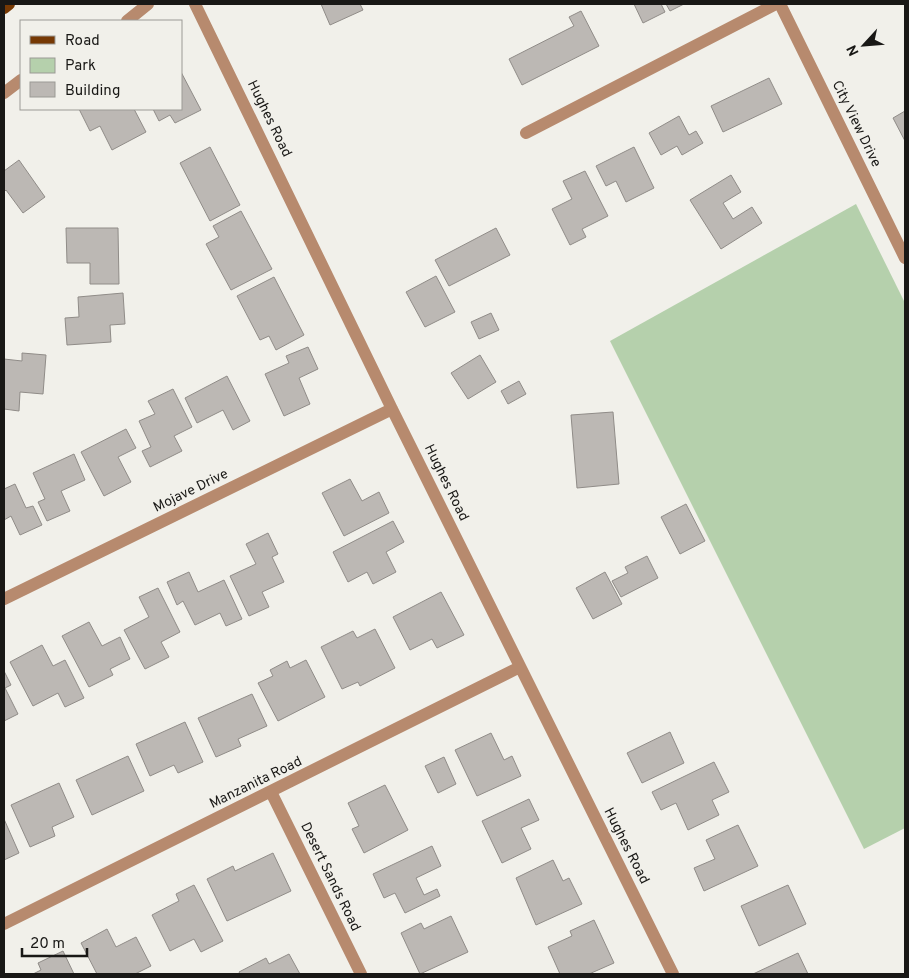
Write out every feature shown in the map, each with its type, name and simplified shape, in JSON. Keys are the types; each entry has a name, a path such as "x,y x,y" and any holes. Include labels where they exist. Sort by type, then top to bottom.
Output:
{"main road":[{"path":"4,8 9,4"}],"street":[{"path":"128,20 148,4"},
{"name":"Hughes Road","path":"195,4 392,409 673,974"},
{"path":"526,133 776,4"},
{"name":"City View Drive","path":"780,4 905,258"},
{"path":"4,93 20,81"},
{"name":"Mojave Drive","path":"4,599 392,409"},
{"name":"Manzanita Road","path":"4,924 520,667"},
{"name":"Desert Sands Road","path":"272,792 361,974"}],"green space":[{"path":"856,204 905,303 905,828 864,849 610,341"}],"building":[{"path":"321,4 360,4 363,10 330,25"},
{"path":"634,4 661,4 665,12 643,23"},
{"path":"666,4 684,4 670,11"},
{"path":"581,11 599,46 522,85 509,59 574,26 569,17"},
{"path":"182,74 201,110 175,123 170,115 159,121 154,110 182,110"},
{"path":"769,78 782,104 723,132 711,106"},
{"path":"80,110 135,110 146,132 112,150 100,126 90,131"},
{"path":"905,111 905,141 893,118"},
{"path":"679,116 689,135 696,131 703,143 682,155 677,146 661,155 649,133"},
{"path":"210,147 240,205 210,221 180,163"},
{"path":"634,147 654,188 626,202 616,181 606,186 596,166"},
{"path":"19,160 45,197 23,213 6,190 4,192 4,171"},
{"path":"585,171 608,216 582,229 586,237 570,245 552,209 572,199 563,181"},
{"path":"731,175 741,192 723,203 733,219 752,207 762,223 721,249 690,200"},
{"path":"241,211 272,269 231,290 206,244 219,237 213,226"},
{"path":"66,228 118,228 119,284 90,284 90,263 67,263"},
{"path":"496,228 510,255 449,286 435,260"},
{"path":"436,276 455,312 425,327 406,292"},
{"path":"274,277 304,335 276,350 269,336 260,340 237,296"},
{"path":"123,293 125,324 110,325 111,342 67,345 65,318 79,317 78,297"},
{"path":"491,313 499,330 479,339 471,322"},
{"path":"308,347 318,369 299,378 310,404 284,416 265,374 289,363 286,356"},
{"path":"22,353 46,355 43,394 20,392 19,411 4,409 4,359 22,361"},
{"path":"480,355 496,382 468,399 451,373"},
{"path":"227,376 250,421 233,430 223,410 197,423 185,398"},
{"path":"519,381 526,394 508,404 501,391"},
{"path":"173,389 192,427 174,436 182,451 150,467 142,451 151,447 139,421 155,414 148,401"},
{"path":"613,412 619,484 577,488 571,415"},
{"path":"126,429 136,448 118,457 131,482 104,496 81,452"},
{"path":"74,454 85,480 61,491 70,511 47,521 38,502 45,499 33,473"},
{"path":"350,479 362,501 379,492 389,513 344,536 322,493"},
{"path":"15,484 26,508 33,506 42,525 20,535 11,516 4,520 4,489"},
{"path":"686,504 705,541 680,554 661,517"},
{"path":"393,521 404,542 386,552 396,572 373,584 367,572 348,582 333,552"},
{"path":"268,533 278,554 272,557 284,582 262,592 269,607 249,616 230,576 256,564 246,544"},
{"path":"647,556 658,578 621,597 612,581 628,573 625,567"},
{"path":"189,572 198,592 224,580 242,619 226,626 220,613 195,625 183,601 177,605 167,582"},
{"path":"605,572 622,604 593,619 576,588"},
{"path":"158,588 180,632 161,642 169,657 145,669 124,630 149,617 139,597"},
{"path":"441,592 464,635 437,648 432,639 410,650 393,617"},
{"path":"89,622 102,646 120,637 130,659 110,669 113,675 89,687 62,636"},
{"path":"375,629 395,668 360,686 358,682 342,689 321,647 353,631 357,638"},
{"path":"42,645 53,666 65,660 84,698 65,707 58,693 33,706 10,662"},
{"path":"306,660 325,697 278,721 258,683 273,676 270,670 287,661 290,668"},
{"path":"4,671 11,685 5,688 18,714 4,721"},
{"path":"252,694 267,726 238,739 241,746 216,757 198,718"},
{"path":"185,722 203,762 178,773 174,765 150,776 136,744"},
{"path":"670,732 684,763 642,783 627,753"},
{"path":"491,733 504,760 512,756 521,776 477,796 455,750"},
{"path":"128,756 144,791 92,815 76,780"},
{"path":"444,757 456,784 438,793 425,766"},
{"path":"714,762 729,792 712,800 719,815 688,830 676,803 661,810 652,792"},
{"path":"59,783 74,817 52,827 55,836 30,847 11,805"},
{"path":"385,785 408,830 364,853 352,829 359,826 348,803"},
{"path":"529,799 539,820 521,828 531,849 502,863 482,821"},
{"path":"4,819 19,853 4,860"},
{"path":"738,825 758,866 704,891 694,868 715,859 706,840"},
{"path":"432,846 441,866 416,878 424,895 437,889 440,896 405,913 395,893 384,898 373,874"},
{"path":"273,853 291,891 227,921 207,879 233,866 235,871"},
{"path":"553,860 563,881 569,878 582,904 536,925 516,878"},
{"path":"194,885 223,941 201,952 194,939 170,951 152,915 179,901 176,894"},
{"path":"788,885 806,924 759,946 741,906"},
{"path":"451,916 468,952 420,974 401,933 421,923 424,929"},
{"path":"594,920 614,963 589,974 560,974 548,947 572,936 570,931"},
{"path":"107,929 116,947 136,937 151,966 135,974 97,974 81,943"},
{"path":"63,951 74,974 33,974 41,970 38,963"},
{"path":"798,953 808,974 753,974"},
{"path":"289,954 300,974 240,974 239,972 266,958 269,964"}]}
